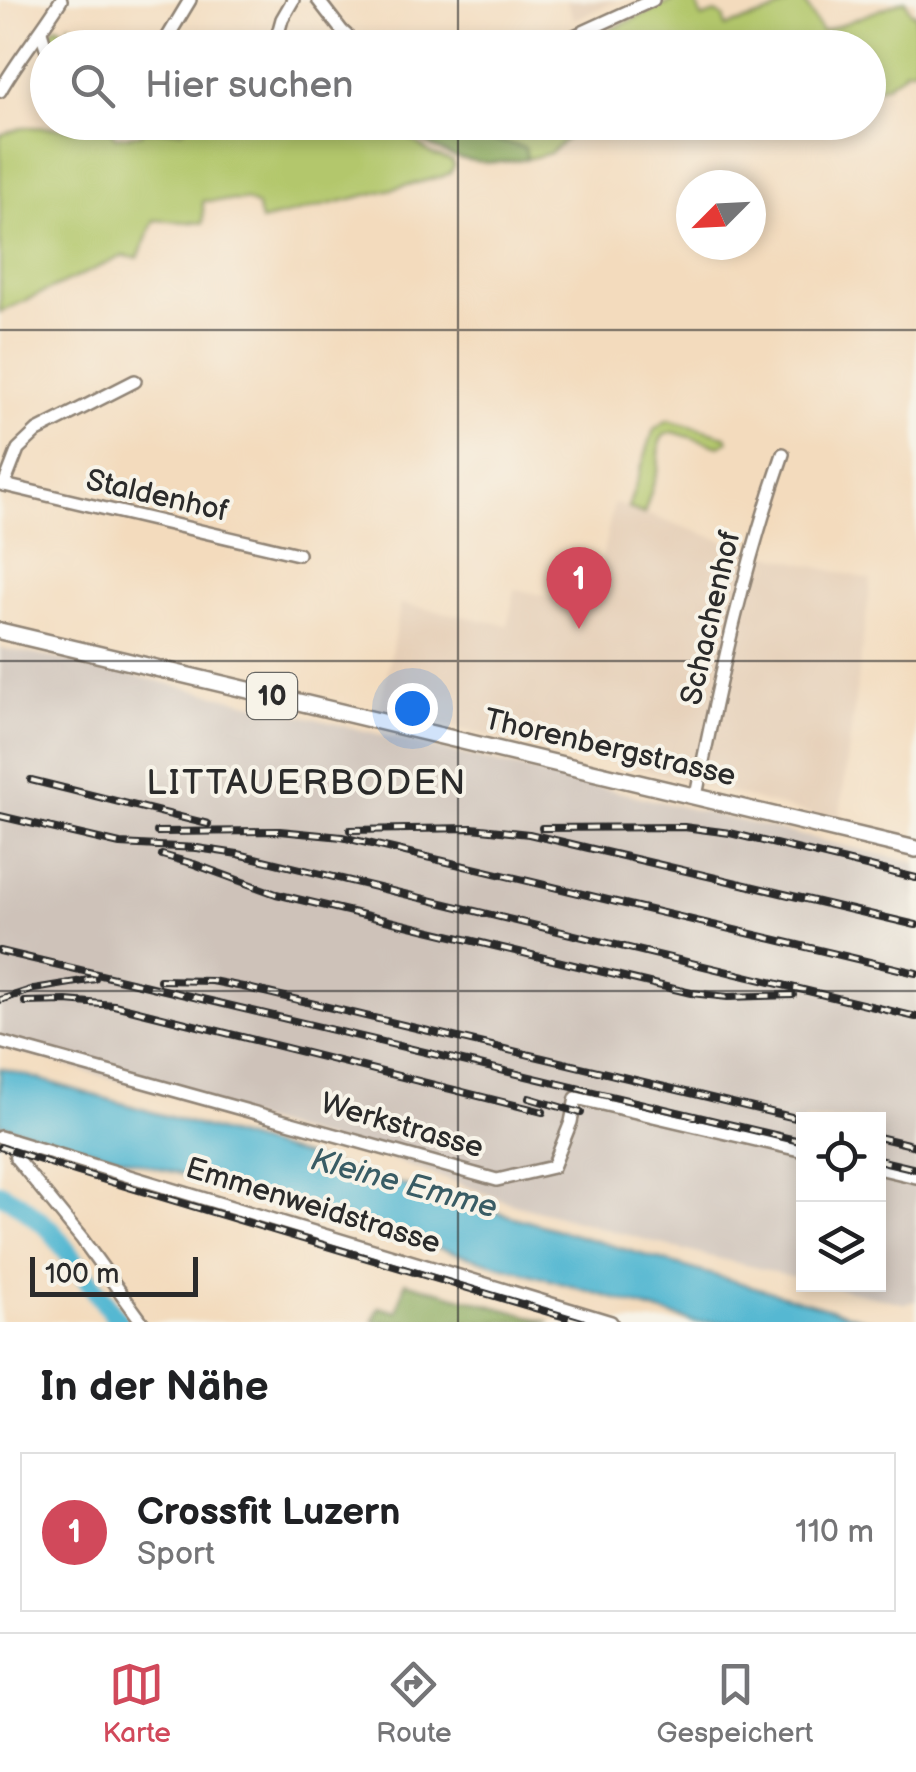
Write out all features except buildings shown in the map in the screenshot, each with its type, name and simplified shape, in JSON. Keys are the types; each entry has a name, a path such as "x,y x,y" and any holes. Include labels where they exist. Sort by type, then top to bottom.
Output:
{"main road":[{"name":"Thorenbergstrasse","path":"0,632 916,849"}],"street":[{"path":"42,30 61,0"},
{"path":"172,30 190,0"},
{"path":"279,30 293,0"},
{"path":"318,0 341,30"},
{"path":"587,30 653,0"},
{"path":"0,91 30,44"},
{"name":"Staldenhof","path":"135,382 37,431 18,449 2,485 298,554"},
{"name":"Schachenhof","path":"696,796 725,656 759,523 782,454"},
{"name":"Werkstrasse","path":"0,1042 497,1180 553,1167 576,1098 796,1149"},
{"name":"Emmenweidstrasse","path":"0,1137 611,1322"},
{"path":"13,1141 16,1158 142,1322"},
{"path":"886,1170 916,1177"}],"shaded area":[{"path":"566,0 618,0 574,19"},
{"path":"614,503 756,552 871,580 839,822 654,772 379,711 401,604 508,625 515,589 591,606"},
{"path":"0,648 87,664 916,863 916,1301 906,1304 855,1292 886,1292 886,1112 796,1112 796,1277 514,1204 383,1156 0,1047"}],"green space":[{"path":"675,0 695,0 702,18 715,13 724,17 725,27 803,0 821,30 609,30"},
{"path":"905,0 911,13 916,14 916,68 886,85 886,30 827,30"},
{"path":"30,127 30,140 413,140 431,154 452,161 454,166 441,177 261,221 257,206 246,200 203,201 203,223 154,220 138,258 123,256 0,312 0,135"},
{"path":"421,140 495,140 525,148 527,159 476,161"},
{"path":"495,140 565,140 550,153 527,159 525,148"},
{"path":"668,420 726,436 729,441 719,446 673,432 664,435 644,514 628,508 654,429"},
{"path":"405,1282 550,1322 373,1322 379,1307 397,1312"}],"water":[{"path":"0,1068 875,1322 695,1322 0,1124"}],"waterway":[{"path":"0,1193 51,1230 119,1322"}],"railway":[{"path":"31,780 208,824"},
{"path":"0,816 120,844 238,854 916,1017"},
{"path":"542,828 684,827 730,833 916,878"},
{"path":"350,830 472,828 529,834 916,925"},
{"path":"157,832 280,831 342,837 916,973"},
{"path":"162,855 276,894 691,993 728,997 793,995"},
{"path":"0,951 796,1140"},
{"path":"0,1000 34,989 95,979"},
{"path":"160,980 212,981 243,987 796,1118"},
{"path":"25,1002 114,1005 543,1112"},
{"path":"529,1098 581,1113"},
{"path":"886,1139 916,1146"},
{"path":"0,1147 582,1322"},
{"path":"886,1162 916,1169"}],"place":[{"name":"Crossfit Luzern","path":"579,629"}],"district":[{"name":"LITTAUERBODEN","path":"307,783"}],"water label":[{"name":"Kleine Emme","path":"404,1184"}]}
